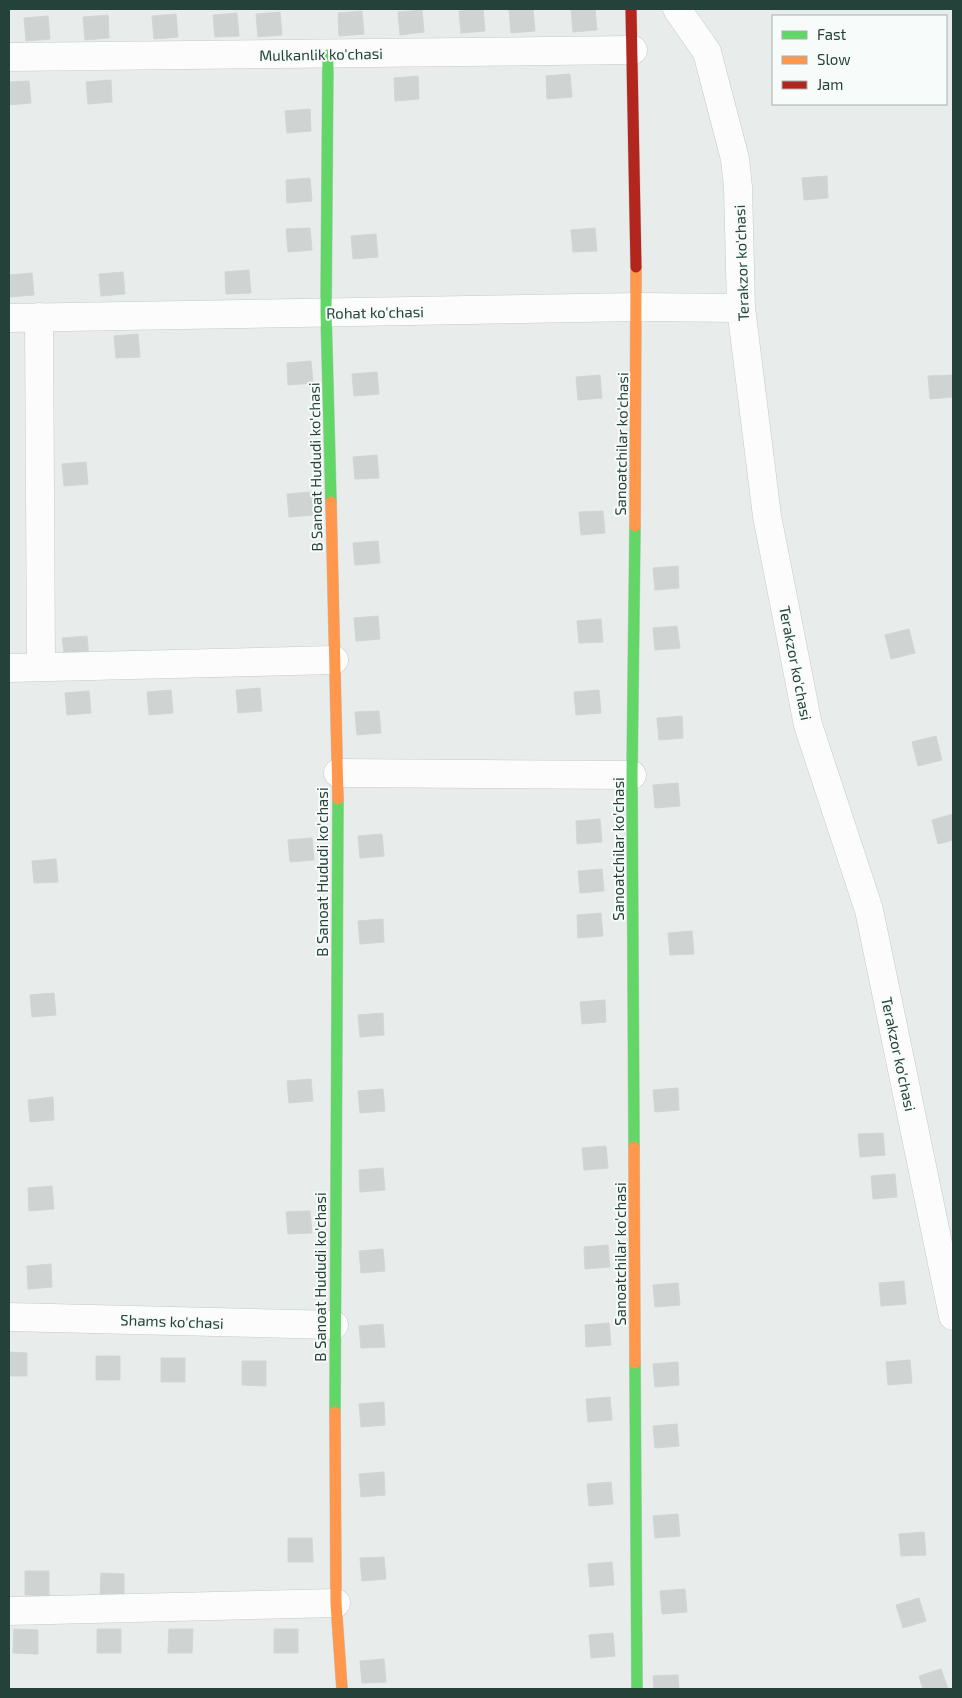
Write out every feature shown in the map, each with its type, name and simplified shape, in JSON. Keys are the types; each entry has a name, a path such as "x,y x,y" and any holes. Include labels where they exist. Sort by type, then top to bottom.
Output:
{"street":[{"name":"Sanoatchilar ko'chasi","path":"631,9 637,307 632,775 637,1689"},
{"name":"Terakzor ko'chasi","path":"677,9 707,52 734,159 738,187 741,308 767,516 808,725 869,910 953,1316"},
{"name":"Mulkanlik ko'chasi","path":"9,58 633,50"},
{"name":"B Sanoat Hududi ko'chasi","path":"328,55 326,312 338,773 334,1326 336,1604 342,1689"},
{"name":"Rohat ko'chasi","path":"9,318 637,307 741,308"},
{"path":"38,317 41,667"},
{"path":"9,668 334,660"},
{"path":"338,773 632,775"},
{"name":"Shams ko'chasi","path":"9,1317 334,1326"},
{"path":"9,1610 336,1604"}],"building":[{"path":"483,9 485,31 461,33 459,11"},
{"path":"533,9 535,31 511,33 509,10"},
{"path":"571,9 595,9 597,30 573,32"},
{"path":"422,10 424,32 400,35 398,12"},
{"path":"362,11 364,34 339,36 338,13"},
{"path":"280,12 282,35 258,37 256,14"},
{"path":"237,13 239,36 215,37 213,15"},
{"path":"176,14 178,37 154,39 152,16"},
{"path":"108,15 109,38 85,40 83,17"},
{"path":"48,16 50,39 26,41 24,18"},
{"path":"570,74 572,97 547,99 546,76"},
{"path":"418,76 419,99 395,101 394,78"},
{"path":"111,80 112,102 88,104 86,82"},
{"path":"29,81 31,103 9,105 9,82"},
{"path":"310,109 311,131 287,133 285,111"},
{"path":"827,176 828,198 804,200 802,178"},
{"path":"310,178 312,201 287,203 286,180"},
{"path":"310,228 312,250 288,252 286,229"},
{"path":"595,228 597,251 573,252 571,230"},
{"path":"376,234 378,257 353,259 351,236"},
{"path":"249,270 251,293 226,294 225,272"},
{"path":"123,272 125,294 101,296 99,274"},
{"path":"32,273 34,295 9,297 9,275"},
{"path":"138,334 140,357 116,358 114,336"},
{"path":"311,361 313,383 288,385 287,363"},
{"path":"377,372 379,394 354,396 352,374"},
{"path":"600,375 602,398 578,400 576,377"},
{"path":"952,375 953,397 930,399 928,376"},
{"path":"377,455 379,478 355,479 353,457"},
{"path":"86,462 88,484 64,486 62,464"},
{"path":"312,492 314,515 289,517 287,494"},
{"path":"603,511 605,533 581,535 579,512"},
{"path":"378,541 380,563 355,565 353,543"},
{"path":"678,566 679,588 655,590 653,568"},
{"path":"378,616 380,639 356,641 354,618"},
{"path":"601,619 603,642 579,643 577,621"},
{"path":"677,626 680,648 655,650 653,628"},
{"path":"909,629 915,653 891,659 885,635"},
{"path":"87,636 89,658 65,660 62,638"},
{"path":"260,688 262,711 238,713 236,690"},
{"path":"171,690 173,713 149,715 147,692"},
{"path":"599,690 601,713 576,715 574,692"},
{"path":"89,691 91,713 67,715 65,693"},
{"path":"379,711 381,733 357,735 355,712"},
{"path":"682,716 683,738 659,740 657,718"},
{"path":"936,736 942,760 918,766 912,742"},
{"path":"678,783 680,806 655,808 653,785"},
{"path":"953,814 953,840 938,844 932,820"},
{"path":"600,819 602,842 577,844 576,821"},
{"path":"382,834 384,856 360,858 358,836"},
{"path":"312,838 314,860 290,862 288,840"},
{"path":"56,859 58,882 34,883 32,861"},
{"path":"602,869 604,891 580,893 578,871"},
{"path":"601,913 603,936 578,938 577,915"},
{"path":"383,919 384,942 360,944 358,921"},
{"path":"692,931 694,954 670,955 668,933"},
{"path":"54,993 56,1015 32,1017 30,995"},
{"path":"605,1000 606,1022 582,1024 580,1002"},
{"path":"383,1013 384,1035 360,1037 358,1015"},
{"path":"311,1079 313,1101 289,1103 287,1081"},
{"path":"678,1088 679,1110 655,1112 653,1090"},
{"path":"383,1089 385,1111 360,1113 358,1091"},
{"path":"53,1097 54,1120 30,1122 28,1100"},
{"path":"883,1133 885,1155 860,1157 858,1134"},
{"path":"606,1146 608,1168 584,1170 582,1148"},
{"path":"383,1168 385,1190 360,1192 359,1170"},
{"path":"895,1174 897,1197 873,1199 871,1176"},
{"path":"52,1186 54,1209 29,1211 28,1188"},
{"path":"310,1211 312,1233 288,1234 286,1212"},
{"path":"608,1245 610,1267 585,1269 584,1247"},
{"path":"383,1249 385,1271 361,1273 359,1251"},
{"path":"51,1264 52,1287 28,1289 27,1266"},
{"path":"904,1281 906,1304 881,1306 879,1283"},
{"path":"678,1283 680,1305 655,1307 653,1285"},
{"path":"609,1323 611,1345 586,1347 585,1325"},
{"path":"383,1324 385,1347 361,1348 359,1326"},
{"path":"9,1352 27,1353 27,1376 9,1376"},
{"path":"96,1356 120,1356 120,1380 96,1380"},
{"path":"161,1358 185,1358 185,1382 161,1382"},
{"path":"910,1360 912,1383 888,1385 886,1362"},
{"path":"242,1361 266,1361 266,1386 242,1385"},
{"path":"678,1362 679,1385 655,1387 653,1364"},
{"path":"610,1397 612,1420 588,1422 586,1399"},
{"path":"384,1402 385,1425 361,1427 359,1404"},
{"path":"677,1424 679,1446 655,1448 653,1426"},
{"path":"384,1472 385,1495 361,1497 359,1474"},
{"path":"611,1482 613,1504 589,1506 587,1484"},
{"path":"678,1514 680,1536 655,1538 653,1516"},
{"path":"924,1532 926,1555 901,1556 899,1534"},
{"path":"288,1538 312,1538 313,1562 288,1562"},
{"path":"384,1557 386,1579 362,1581 360,1558"},
{"path":"612,1562 614,1585 590,1587 588,1564"},
{"path":"25,1571 49,1571 49,1596 25,1595"},
{"path":"101,1573 124,1574 124,1598 100,1597"},
{"path":"685,1589 687,1612 662,1614 660,1591"},
{"path":"919,1598 926,1621 903,1628 896,1605"},
{"path":"14,1629 38,1630 38,1654 13,1653"},
{"path":"97,1629 121,1629 121,1653 97,1653"},
{"path":"169,1629 193,1629 192,1653 168,1653"},
{"path":"274,1629 298,1629 298,1653 274,1653"},
{"path":"613,1633 615,1656 591,1658 589,1635"},
{"path":"384,1659 386,1682 362,1683 360,1661"},
{"path":"941,1669 948,1689 923,1689 919,1676"},
{"path":"678,1675 679,1689 654,1689 653,1676"}],"traffic: fast":[{"path":"328,55 326,312 331,502"},
{"path":"634,1147 632,775 635,526"},
{"path":"335,1412 338,799"},
{"path":"635,1363 637,1689"}],"traffic: slow":[{"path":"635,526 636,267"},
{"path":"331,502 338,799"},
{"path":"634,1147 635,1363"},
{"path":"335,1412 336,1603 342,1689"}],"traffic: jam":[{"path":"631,9 636,267"}]}
